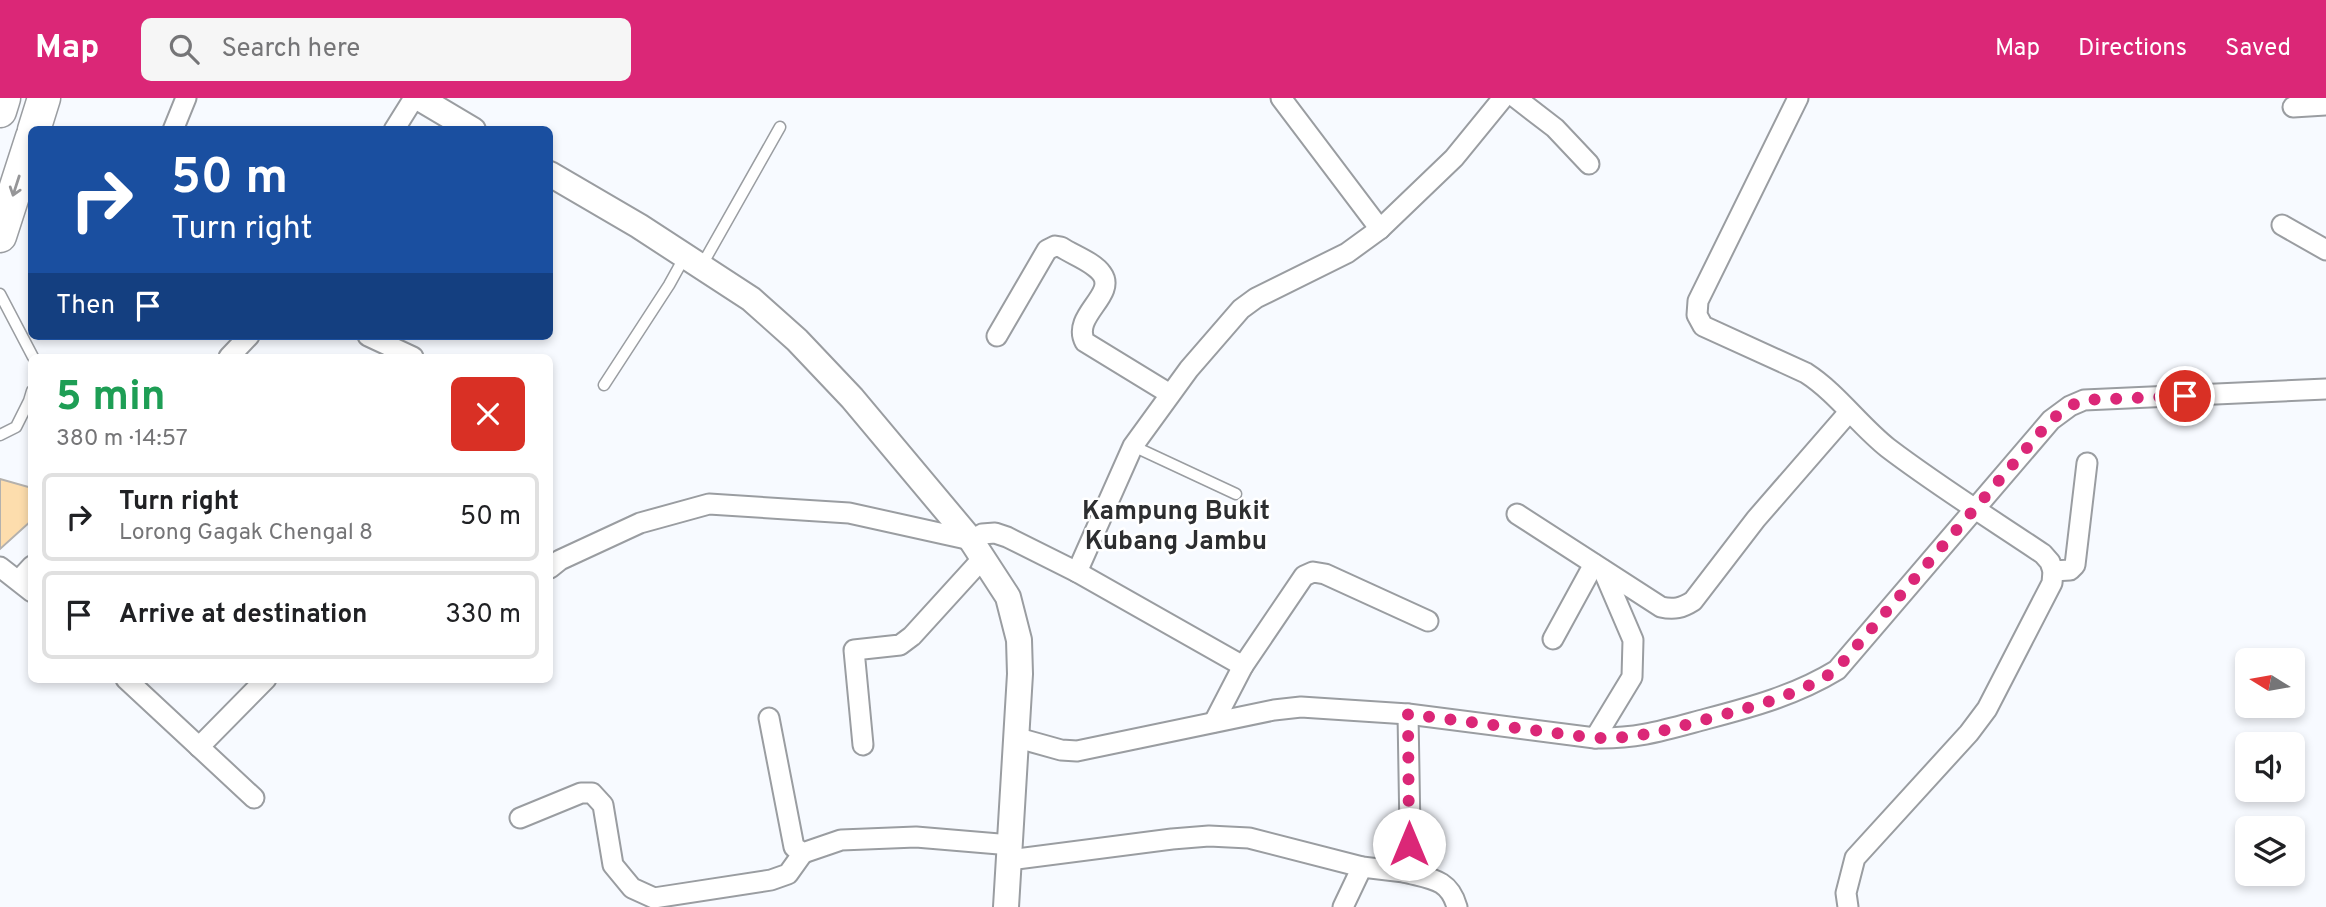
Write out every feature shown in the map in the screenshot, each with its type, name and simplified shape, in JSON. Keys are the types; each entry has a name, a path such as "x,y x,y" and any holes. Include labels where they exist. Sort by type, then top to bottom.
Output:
{"highway":[{"path":"0,111 4,98"},
{"path":"35,126 44,98"},
{"path":"0,236 28,148"}],"street":[{"path":"175,126 186,98"},
{"path":"397,126 416,98 466,126"},
{"path":"1281,98 1380,229"},
{"path":"1077,572 1133,446 1189,369 1241,309 1256,298 1347,253 1380,229 1454,158 1503,98"},
{"path":"1516,98 1555,128 1588,164"},
{"path":"1798,98 1721,251 1698,301 1697,315 1703,326 1713,332 1805,373 1819,382 1887,447 1982,515 2043,554 2053,571 2052,583 2044,602 1987,709 1969,733 1855,858 1846,893 1848,907"},
{"path":"2292,107 2326,105"},
{"path":"553,176 694,260 751,299 797,340 852,398 977,549 1008,597 1019,640 1020,674 1006,907"},
{"path":"2282,225 2326,250"},
{"path":"997,337 1046,250 1055,246 1061,247 1096,268 1103,275 1105,282 1104,291 1082,326 1081,334 1085,342 1170,394"},
{"path":"232,354 245,340"},
{"path":"377,340 407,354"},
{"path":"1018,738 1061,750 1077,751 1274,710 1301,707 1408,714 1595,738 1641,737 1747,709 1814,684 1836,670 1982,515 2051,420 2070,406 2084,400 2326,389"},
{"path":"1517,514 1661,607 1672,610 1683,607 1693,601 1756,519 1849,412"},
{"path":"2053,571 2070,570 2076,565 2087,463"},
{"path":"553,566 640,523 709,504 849,513 977,549"},
{"path":"863,745 854,650 900,645 912,636 977,549 982,534 995,533 1007,537 1077,572 1243,666"},
{"path":"0,567 27,579"},
{"path":"1553,639 1598,567"},
{"path":"1595,738 1632,677 1633,640 1598,567"},
{"path":"1214,722 1243,666 1304,576 1313,572 1325,573 1428,621"},
{"path":"131,683 254,798"},
{"path":"199,747 262,683"},
{"path":"1404,872 1410,832 1408,714"},
{"path":"769,718 794,847 803,853"},
{"path":"520,818 581,793 592,793 603,805 613,865 632,888 654,898 771,880 788,874 803,853 841,840 916,837 1010,852 1209,836 1249,838 1362,867 1404,872 1446,885 1454,895 1457,907"},
{"path":"1343,907 1362,867"}],"lane":[{"path":"604,385 668,285 694,260 780,127"},
{"path":"0,294 31,354"},
{"path":"0,435 16,427 28,403"},
{"path":"1133,446 1236,494"}],"building":[{"path":"0,479 28,487 28,524 0,549"}],"district":[{"name":"Kampung Bukit Kubang Jambu","path":"1176,527"}],"route":[{"path":"1409,844 1408,714 1621,739 1641,737 1789,695 1836,670 2051,420 2070,406 2084,400 2185,396"}]}
